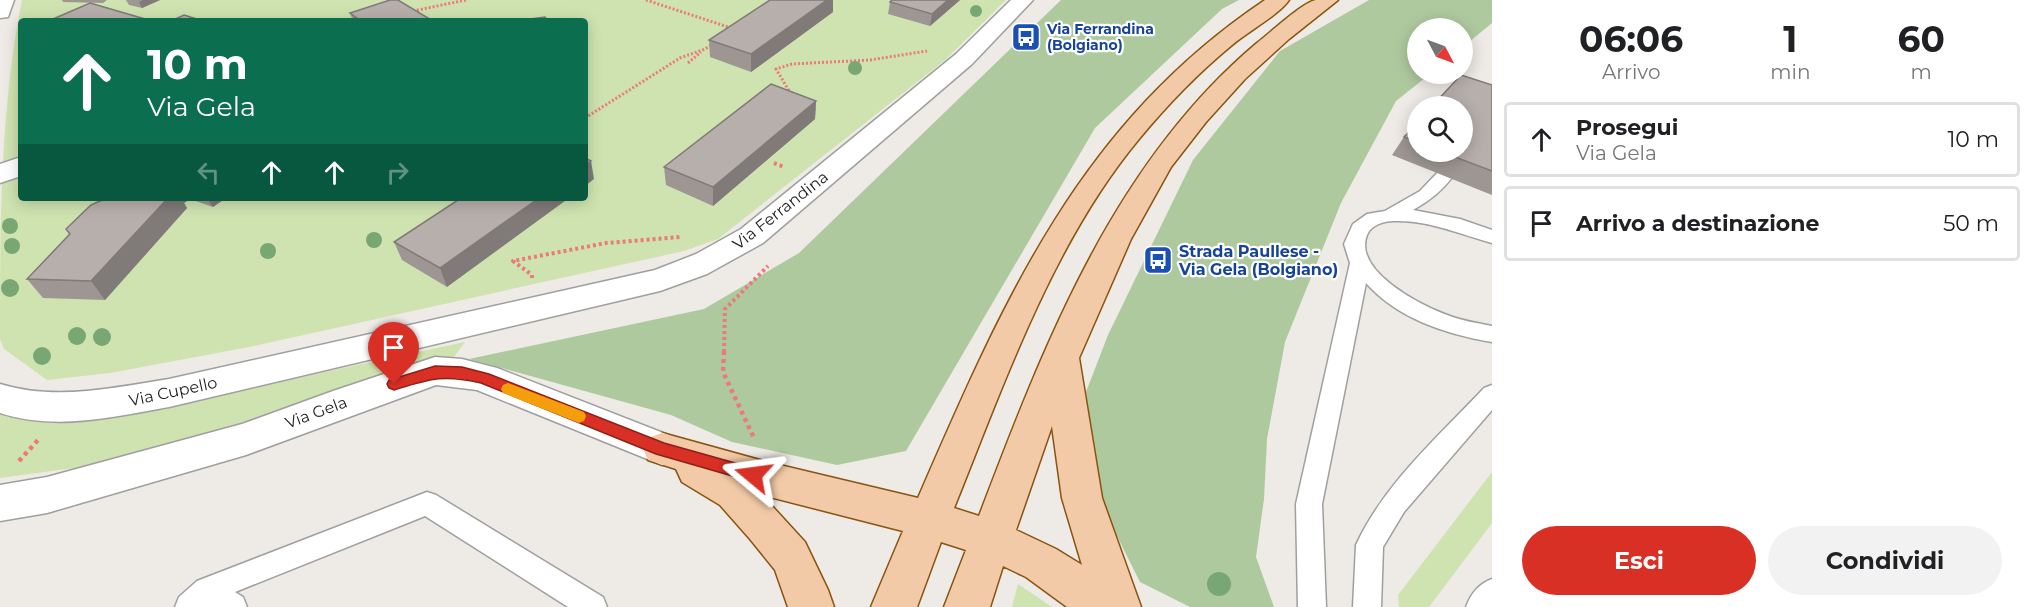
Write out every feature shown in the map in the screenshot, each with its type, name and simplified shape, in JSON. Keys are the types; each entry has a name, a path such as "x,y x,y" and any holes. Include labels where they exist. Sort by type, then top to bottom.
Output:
{"main road":[{"path":"894,607 928,520 1010,331 1045,262 1090,186 1137,126 1183,78 1223,40 1279,0"},
{"path":"967,607 1061,354 1116,236 1159,165 1194,121 1259,51 1297,20 1328,0"},
{"path":"1061,354 1082,498 1118,607"},
{"path":"662,449 799,488 928,520 991,540 1027,556 1072,582 1098,607"},
{"path":"662,449 734,493 790,556 806,590 811,607"}],"street":[{"path":"0,12 4,0"},
{"name":"Via Ferrandina","path":"344,352 660,280 722,255 752,236 973,50 1023,0"},
{"path":"0,175 18,166"},
{"name":"Via Cupello","path":"0,398 46,408 108,404 169,393 344,352"},
{"name":"Via Gela","path":"0,503 47,495 246,439 384,387 435,371 462,373 484,378 662,449"}],"lane":[{"path":"1444,176 1426,195 1389,215 1364,224 1356,232 1353,246 1360,263 1374,281 1396,299 1425,315 1458,327 1492,334"},
{"path":"1389,215 1416,215 1446,220 1492,237"},
{"path":"1312,607 1309,504 1360,263"},
{"path":"1367,607 1370,544 1395,504 1492,394"},
{"path":"198,598 427,503 593,607"},
{"path":"198,598 233,607"}],"path":[{"path":"404,12 466,0"},
{"path":"646,0 734,29 725,36"},
{"path":"688,63 715,42"},
{"path":"588,116 680,58 705,49"},
{"path":"794,100 776,69 792,64 870,60 943,49 973,50"},
{"path":"536,309 532,275 513,261 606,243 683,237 722,255"},
{"path":"755,440 723,372 725,309 771,262"},
{"path":"14,466 43,434"}],"green space":[{"path":"22,0 1006,0 945,60 718,239 684,251 249,347 110,373 47,380 4,349 0,339 3,168 9,83 18,23 18,201 588,201 588,18 19,18"},
{"path":"1061,0 1239,0 1222,9 1095,128 906,451 837,465 732,442 671,415 469,359 704,309 799,253"},
{"path":"1369,0 1492,0 1492,23 1473,39 1473,18 1407,18 1407,84 1417,84 1396,101 1341,203 1285,342 1267,439 1264,499 1256,557 1274,607 1190,607 1140,582 1101,504 1086,392 1108,335 1193,160 1280,51"},
{"path":"465,342 448,365 89,466 0,478 0,407 161,407"},
{"path":"1492,472 1492,523 1429,607 1399,607 1398,595"},
{"path":"1018,584 1052,607 1012,607"}],"building":[{"path":"390,0 398,0 428,18 357,18 350,13"},
{"path":"770,0 827,0 751,54 709,40"},
{"path":"892,0 948,0 932,14 890,2"},
{"path":"90,3 142,18 55,18"},
{"path":"184,15 194,18 178,18"},
{"path":"1473,79 1492,85 1492,171 1468,162 1473,162 1473,96 1441,96 1453,84 1473,84"},
{"path":"771,84 816,101 713,187 664,167"},
{"path":"100,201 165,201 91,281 27,279 70,234 66,229 91,205"},
{"path":"456,201 535,201 440,268 394,242"}],"slow traffic":[{"path":"508,389 579,416"}],"place":[{"name":"Via Ferrandina (Bolgiano)","path":"1026,37"},
{"name":"Strada Paullese - Via Gela (Bolgiano)","path":"1158,260"}],"route":[{"path":"394,384 435,371 462,373 484,378 662,449 753,475"}]}
